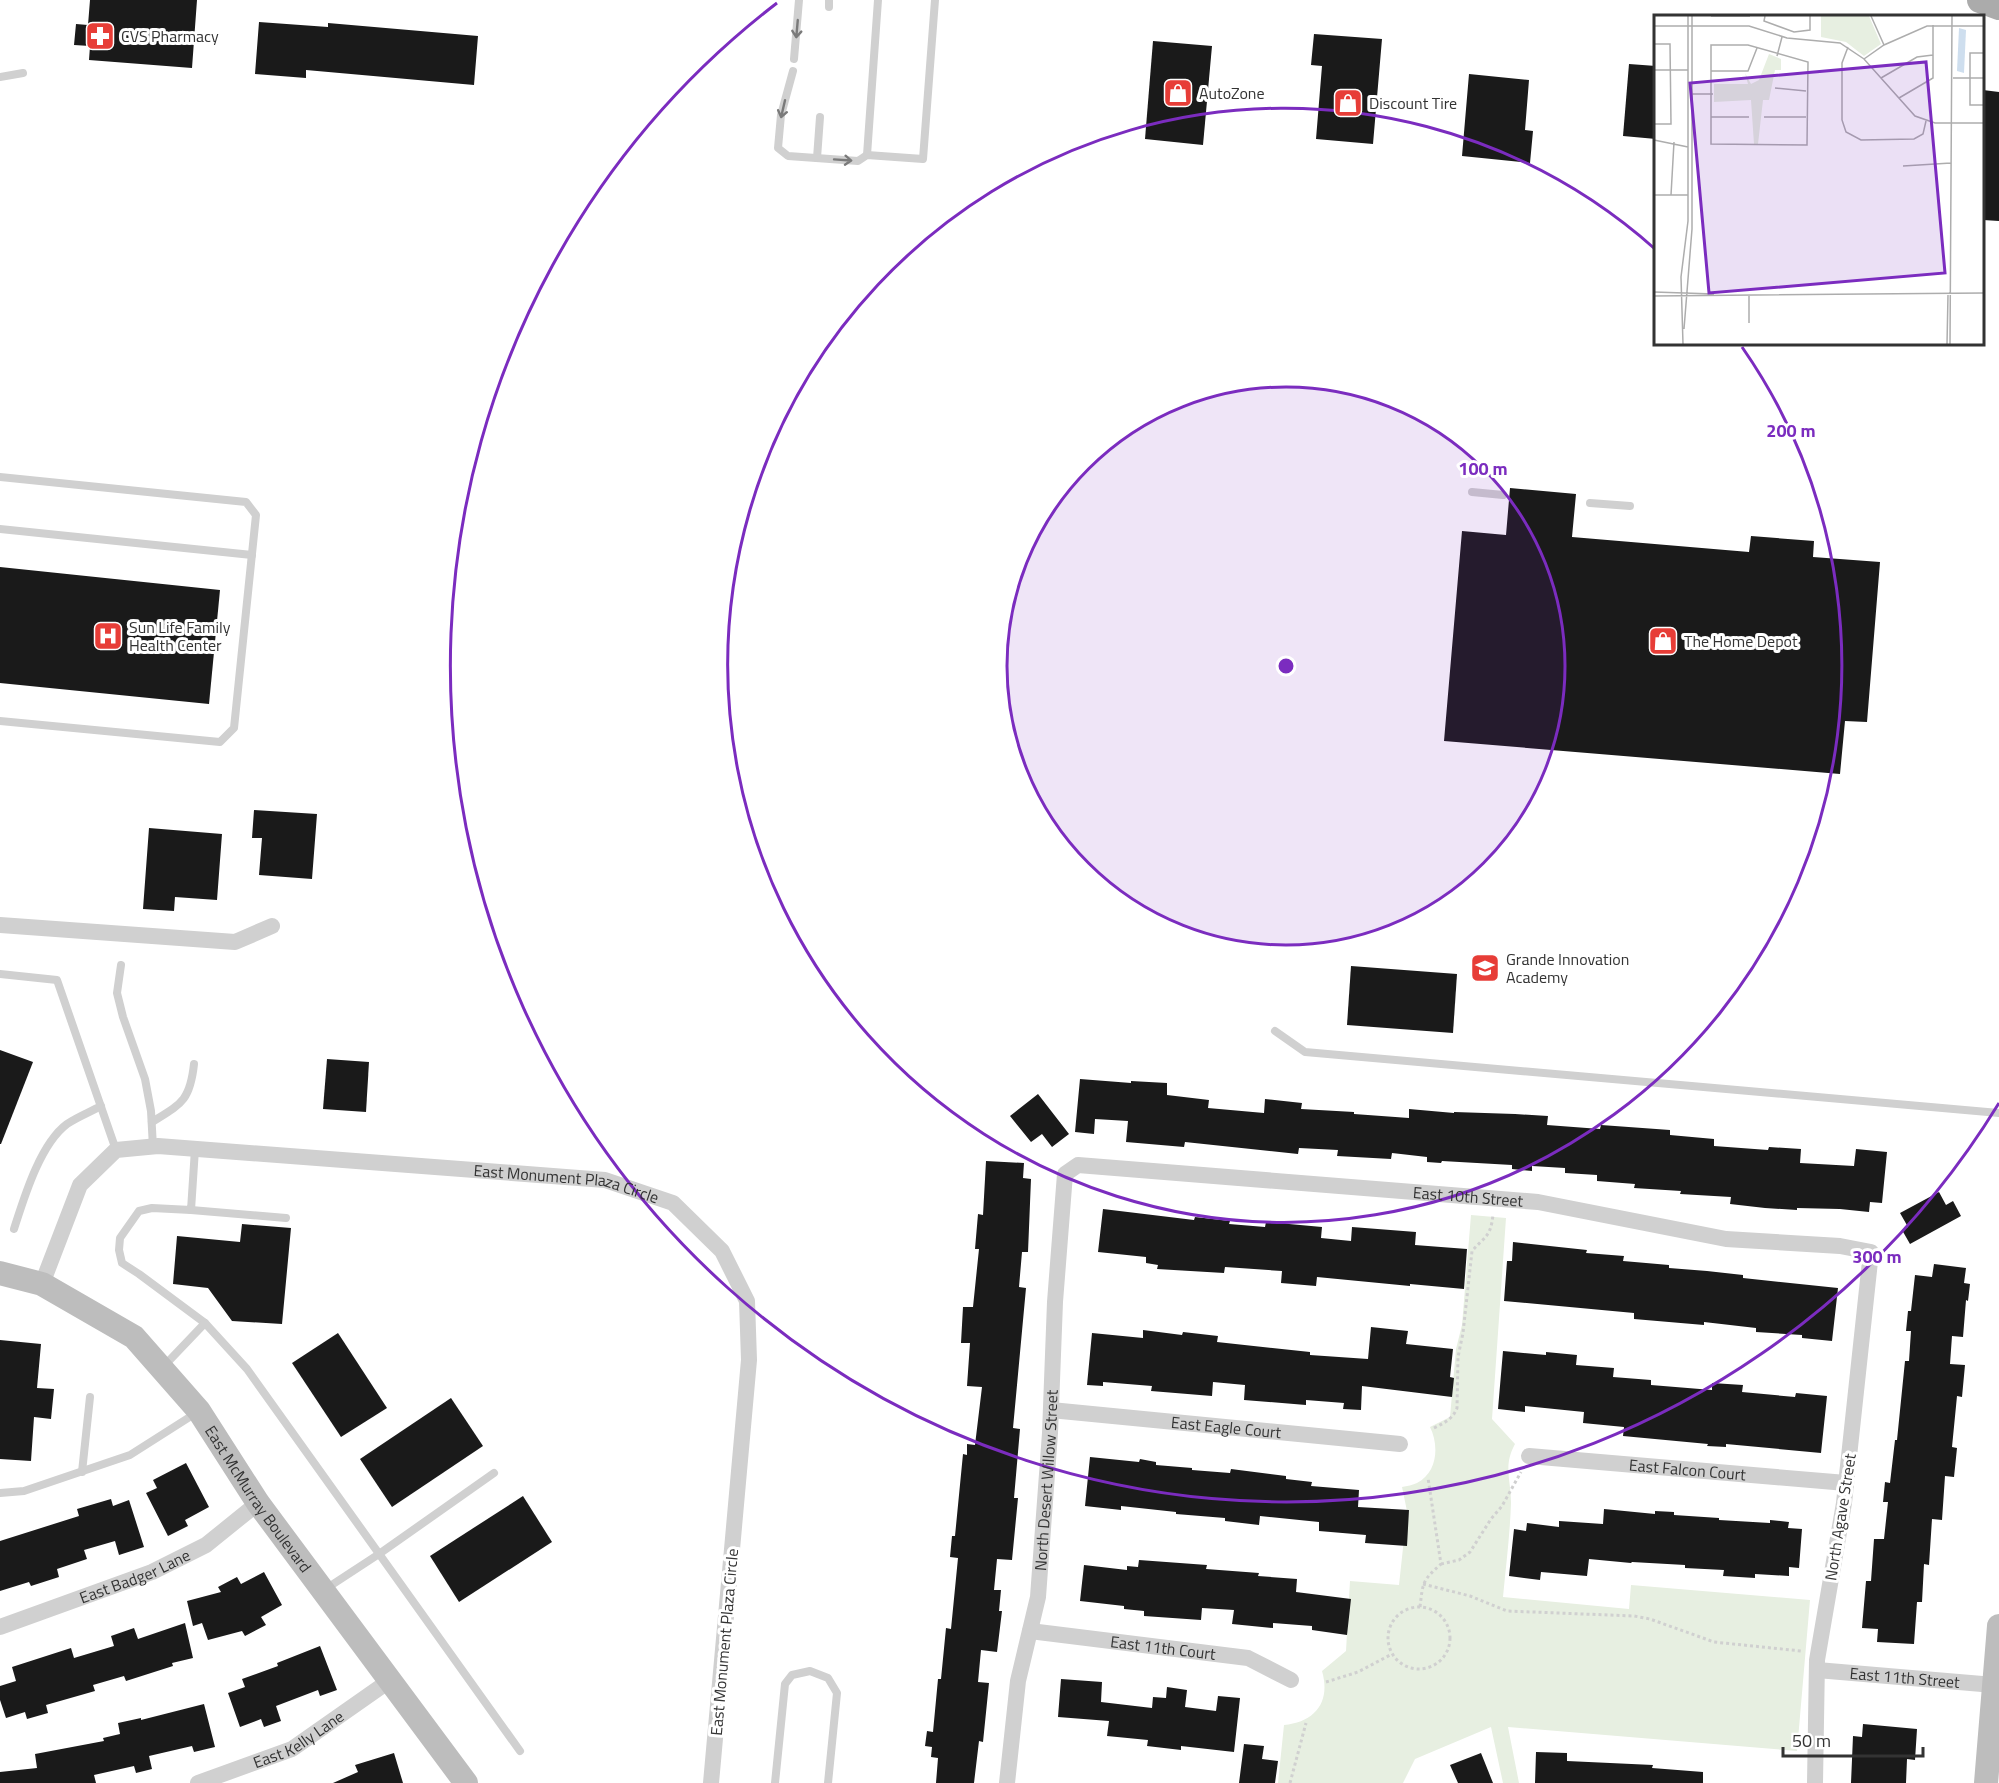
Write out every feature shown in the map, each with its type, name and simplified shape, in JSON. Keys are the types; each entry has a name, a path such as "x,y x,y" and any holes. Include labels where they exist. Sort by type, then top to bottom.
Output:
{"main road":[{"path":"1980,0 1999,8"}],"street":[{"path":"0,925 235,942 272,926"},
{"name":"East Monument Plaza Circle","path":"116,1150 153,1147 195,1149 605,1180 673,1203 722,1251 747,1301 749,1360 711,1783"},
{"path":"42,1284 80,1185 116,1150"},
{"name":"East 10th Street","path":"1065,1174 1078,1165 1538,1202 1726,1239 1840,1246 1871,1252"},
{"name":"North Desert Willow Street","path":"1007,1783 1018,1682 1038,1597 1051,1410 1055,1302 1065,1174"},
{"name":"North Agave Street","path":"1815,1783 1817,1660 1846,1484 1871,1252"},
{"name":"East McMurray Boulevard","path":"0,1274 42,1284 134,1337 199,1411 258,1503 466,1783"},
{"name":"East Eagle Court","path":"1051,1410 1400,1444"},
{"name":"East Falcon Court","path":"1529,1456 1846,1484"},
{"name":"East Badger Lane","path":"0,1627 152,1572 206,1545 258,1503"},
{"path":"1986,1783 1999,1626"},
{"name":"East 11th Court","path":"1030,1631 1248,1658 1291,1680"},
{"name":"East 11th Street","path":"1816,1670 1994,1685"},
{"name":"East Kelly Lane","path":"198,1783 292,1749 389,1681"}],"lane":[{"path":"794,58 799,0"},
{"path":"867,155 878,0"},
{"path":"793,71 781,115 778,148 788,156 858,161 867,155 923,159 935,0"},
{"path":"0,77 23,73"},
{"path":"817,158 820,117"},
{"path":"0,477 246,502 256,514 234,728 220,742 0,721"},
{"path":"1472,492 1503,495"},
{"path":"1590,503 1630,506"},
{"path":"0,529 252,555"},
{"path":"121,965 117,993 145,1079 152,1122 153,1147"},
{"path":"0,974 57,980 116,1150"},
{"path":"1275,1031 1305,1052 1999,1113"},
{"path":"152,1122 181,1104 192,1085 195,1064"},
{"path":"14,1228 30,1180 49,1145 66,1125 101,1106"},
{"path":"191,1210 195,1149"},
{"path":"286,1218 152,1208 139,1211 120,1238 119,1250 122,1263 205,1323 247,1369 520,1751"},
{"path":"162,1369 205,1323"},
{"path":"82,1472 90,1397"},
{"path":"0,1493 24,1491 130,1455 199,1411"},
{"path":"323,1591 494,1473"},
{"path":"775,1783 785,1684 792,1675 810,1671 828,1678 837,1693 828,1783"}],"path":[{"path":"1434,1428 1447,1422 1454,1415 1456,1408 1458,1357 1463,1333 1472,1251 1485,1239 1492,1220"},
{"path":"1428,1479 1441,1564"},
{"path":"1420,1607 1426,1578 1441,1564 1459,1560 1470,1552 1513,1489"},
{"path":"1423,1584 1470,1596 1507,1611 1634,1616 1650,1619 1714,1641 1803,1651"},
{"path":"1420,1607 1439,1615 1450,1634 1445,1655 1438,1663 1418,1670 1400,1663 1389,1648 1388,1638 1389,1628 1394,1619 1410,1608 1420,1607"},
{"path":"1326,1682 1358,1672 1392,1654"},
{"path":"1290,1783 1306,1723"}],"shaded area":[{"path":"1471,1215 1506,1218 1492,1419 1515,1444 1508,1466 1511,1503 1503,1597 1629,1609 1631,1585 1810,1600 1797,1751 1508,1727 1519,1783 1503,1783 1491,1727 1415,1759 1403,1783 1278,1783 1284,1725 1304,1720 1318,1708 1324,1692 1322,1671 1346,1651 1350,1581 1399,1585 1407,1511 1402,1487 1417,1483 1429,1472 1435,1458 1435,1442 1430,1427 1450,1417 1456,1349 1462,1325"}],"building":[{"name":"CVS Pharmacy","path":"90,0 197,0 192,68 89,60 90,46 74,45 76,24 88,25"},
{"path":"259,22 328,27 328,23 478,36 474,85 306,70 306,78 255,74"},
{"name":"Discount Tire","path":"1314,34 1382,39 1373,144 1316,139 1322,66 1311,65"},
{"name":"AutoZone","path":"1153,41 1212,46 1203,145 1145,139"},
{"path":"1629,64 1654,66 1654,139 1623,136"},
{"path":"1469,74 1529,80 1525,130 1533,131 1530,163 1462,156"},
{"path":"1984,90 1999,92 1999,221 1984,220"},
{"name":"The Home Depot","path":"1510,488 1576,494 1572,537 1749,552 1751,536 1814,541 1813,557 1880,562 1867,722 1845,721 1840,774 1444,741 1462,531 1506,535"},
{"name":"Sun Life Family Health Center","path":"0,567 220,590 209,704 0,683"},
{"path":"254,810 317,814 312,879 259,875 262,838 252,838"},
{"path":"149,828 222,834 217,900 175,897 174,911 143,909"},
{"path":"1351,966 1457,974 1453,1033 1347,1025"},
{"path":"0,1050 33,1062 1,1144 0,1144"},
{"path":"327,1059 369,1062 366,1112 323,1109"},
{"path":"1080,1079 1167,1083 1167,1095 1209,1100 1208,1108 1264,1113 1265,1099 1302,1103 1301,1109 1354,1112 1354,1114 1409,1118 1409,1109 1454,1113 1515,1114 1548,1116 1547,1125 1600,1129 1601,1125 1670,1130 1670,1135 1714,1139 1714,1146 1768,1150 1769,1147 1801,1149 1800,1163 1854,1166 1856,1149 1887,1152 1882,1203 1870,1202 1869,1212 1840,1209 1765,1208 1730,1204 1731,1197 1680,1194 1681,1191 1634,1188 1635,1184 1597,1181 1597,1175 1565,1173 1565,1168 1532,1166 1532,1171 1512,1169 1512,1165 1427,1162 1427,1157 1392,1153 1391,1159 1337,1156 1338,1150 1299,1148 1298,1154 1185,1142 1184,1147 1126,1142 1128,1121 1095,1119 1094,1134 1075,1132"},
{"path":"1038,1094 1069,1134 1052,1147 1042,1134 1031,1142 1010,1116"},
{"path":"986,1161 1024,1163 1023,1178 1031,1179 1028,1252 1022,1252 1019,1287 1026,1288 1013,1428 1020,1429 1014,1498 1018,1498 1012,1560 997,1559 994,1590 1001,1590 999,1611 1002,1611 997,1652 981,1650 978,1682 989,1683 983,1742 979,1741 974,1783 936,1783 938,1758 931,1757 932,1747 925,1746 927,1731 933,1732 946,1628 951,1629 958,1558 950,1557 952,1536 955,1536 963,1454 967,1455 967,1444 975,1445 982,1387 967,1386 970,1343 961,1343 963,1307 973,1307 979,1249 975,1249 978,1214 983,1215"},
{"path":"1939,1192 1946,1205 1953,1201 1961,1216 1910,1244 1902,1230 1908,1227 1900,1213"},
{"path":"1103,1209 1194,1220 1195,1217 1230,1221 1229,1224 1265,1227 1266,1222 1322,1227 1321,1238 1351,1241 1352,1227 1416,1232 1415,1245 1467,1249 1464,1289 1317,1277 1316,1286 1281,1283 1282,1271 1225,1267 1224,1273 1157,1269 1158,1265 1146,1263 1146,1257 1098,1252"},
{"path":"242,1224 291,1228 282,1324 232,1321 208,1288 173,1284 177,1236 240,1242"},
{"path":"1513,1242 1624,1256 1623,1261 1669,1265 1669,1268 1838,1288 1832,1341 1802,1338 1802,1335 1756,1332 1756,1328 1704,1322 1704,1325 1634,1319 1634,1313 1504,1301 1507,1261 1512,1261"},
{"path":"1934,1264 1966,1268 1964,1283 1970,1284 1968,1301 1966,1300 1963,1337 1952,1336 1950,1364 1965,1365 1962,1397 1957,1396 1952,1447 1957,1448 1954,1477 1945,1476 1942,1520 1932,1519 1929,1565 1924,1564 1922,1602 1917,1602 1914,1644 1877,1642 1878,1629 1862,1628 1866,1581 1871,1581 1874,1539 1884,1539 1888,1502 1883,1502 1885,1482 1890,1483 1905,1361 1909,1361 1911,1331 1906,1331 1915,1275 1932,1277"},
{"path":"1371,1327 1408,1331 1406,1344 1453,1349 1450,1377 1454,1378 1452,1397 1362,1386 1361,1410 1343,1409 1344,1403 1306,1400 1306,1405 1244,1400 1245,1385 1213,1382 1212,1396 1151,1391 1152,1386 1103,1382 1103,1386 1087,1385 1092,1333 1143,1338 1143,1330 1182,1335 1183,1332 1218,1336 1217,1342 1310,1352 1310,1355 1368,1359"},
{"path":"338,1333 387,1408 341,1437 292,1363"},
{"path":"0,1340 41,1344 37,1388 54,1389 51,1419 34,1417 31,1461 0,1459"},
{"path":"1503,1351 1577,1355 1576,1365 1614,1368 1613,1377 1651,1380 1651,1385 1712,1390 1712,1383 1743,1385 1742,1392 1795,1397 1796,1393 1827,1396 1821,1453 1726,1444 1726,1447 1707,1446 1708,1444 1623,1436 1624,1427 1583,1423 1584,1412 1525,1406 1525,1412 1498,1409"},
{"path":"451,1398 483,1446 392,1507 360,1459"},
{"path":"1090,1457 1139,1462 1140,1459 1156,1462 1156,1465 1192,1468 1192,1470 1230,1473 1231,1469 1286,1476 1286,1479 1312,1482 1311,1486 1359,1490 1358,1507 1409,1510 1407,1546 1365,1543 1366,1535 1319,1531 1319,1522 1260,1516 1259,1525 1225,1521 1225,1518 1176,1514 1176,1512 1121,1506 1121,1510 1085,1506"},
{"path":"186,1463 209,1507 185,1520 188,1526 168,1536 146,1493 157,1488 153,1480"},
{"path":"523,1496 552,1542 459,1602 430,1556"},
{"path":"111,1499 113,1506 129,1500 144,1547 119,1555 115,1541 84,1550 87,1559 57,1569 59,1577 31,1586 29,1582 0,1591 0,1541 79,1516 77,1509"},
{"path":"1604,1509 1655,1514 1655,1511 1674,1512 1674,1515 1719,1518 1719,1520 1789,1522 1788,1528 1802,1529 1799,1568 1789,1567 1789,1576 1755,1574 1755,1578 1723,1576 1724,1570 1685,1568 1685,1565 1589,1559 1587,1576 1541,1572 1540,1580 1509,1576 1514,1529 1526,1531 1527,1523 1559,1527 1559,1521 1603,1524"},
{"path":"1139,1560 1207,1565 1206,1569 1259,1573 1258,1576 1297,1579 1296,1592 1351,1599 1347,1635 1312,1630 1312,1626 1273,1623 1273,1628 1232,1624 1234,1610 1202,1608 1201,1620 1144,1616 1144,1611 1124,1609 1124,1606 1080,1601 1084,1565 1127,1570 1127,1566 1138,1567"},
{"path":"264,1572 282,1605 261,1617 266,1625 245,1636 242,1631 208,1640 202,1623 193,1626 187,1601 221,1592 218,1587 237,1577 241,1584"},
{"path":"185,1623 193,1658 172,1663 173,1666 126,1681 124,1676 93,1685 95,1691 46,1705 48,1713 27,1719 25,1712 6,1718 0,1700 0,1686 16,1681 12,1667 71,1648 74,1658 114,1646 111,1636 134,1628 138,1639"},
{"path":"320,1646 337,1690 320,1696 318,1690 276,1706 281,1721 264,1727 261,1719 240,1727 228,1693 245,1687 242,1679 278,1666 277,1663"},
{"path":"1061,1679 1102,1682 1101,1702 1152,1708 1153,1697 1166,1698 1167,1687 1187,1690 1185,1707 1216,1711 1218,1696 1240,1698 1234,1752 1181,1746 1181,1750 1147,1746 1148,1740 1107,1736 1109,1721 1058,1717"},
{"path":"204,1704 215,1747 194,1752 192,1746 149,1756 152,1769 136,1773 134,1766 94,1775 96,1783 0,1783 0,1772 37,1768 35,1754 104,1741 103,1738 120,1734 118,1723 141,1718 141,1720"},
{"path":"1863,1724 1917,1729 1915,1760 1907,1759 1906,1783 1851,1783 1853,1736 1862,1737"},
{"path":"1244,1744 1264,1746 1262,1759 1278,1761 1275,1783 1239,1783"},
{"path":"1536,1752 1567,1753 1567,1761 1653,1765 1652,1768 1703,1772 1703,1783 1535,1783"},
{"path":"394,1753 403,1783 333,1783 358,1772 355,1765"},
{"path":"1481,1753 1493,1783 1458,1783 1450,1765"}],"place":[{"name":"CVS Pharmacy","path":"100,36"},
{"name":"AutoZone","path":"1178,93"},
{"name":"Discount Tire","path":"1348,103"},
{"name":"Sun Life Family Health Center","path":"108,636"},
{"name":"The Home Depot","path":"1663,641"},
{"name":"Grande Innovation Academy","path":"1485,968"}]}
